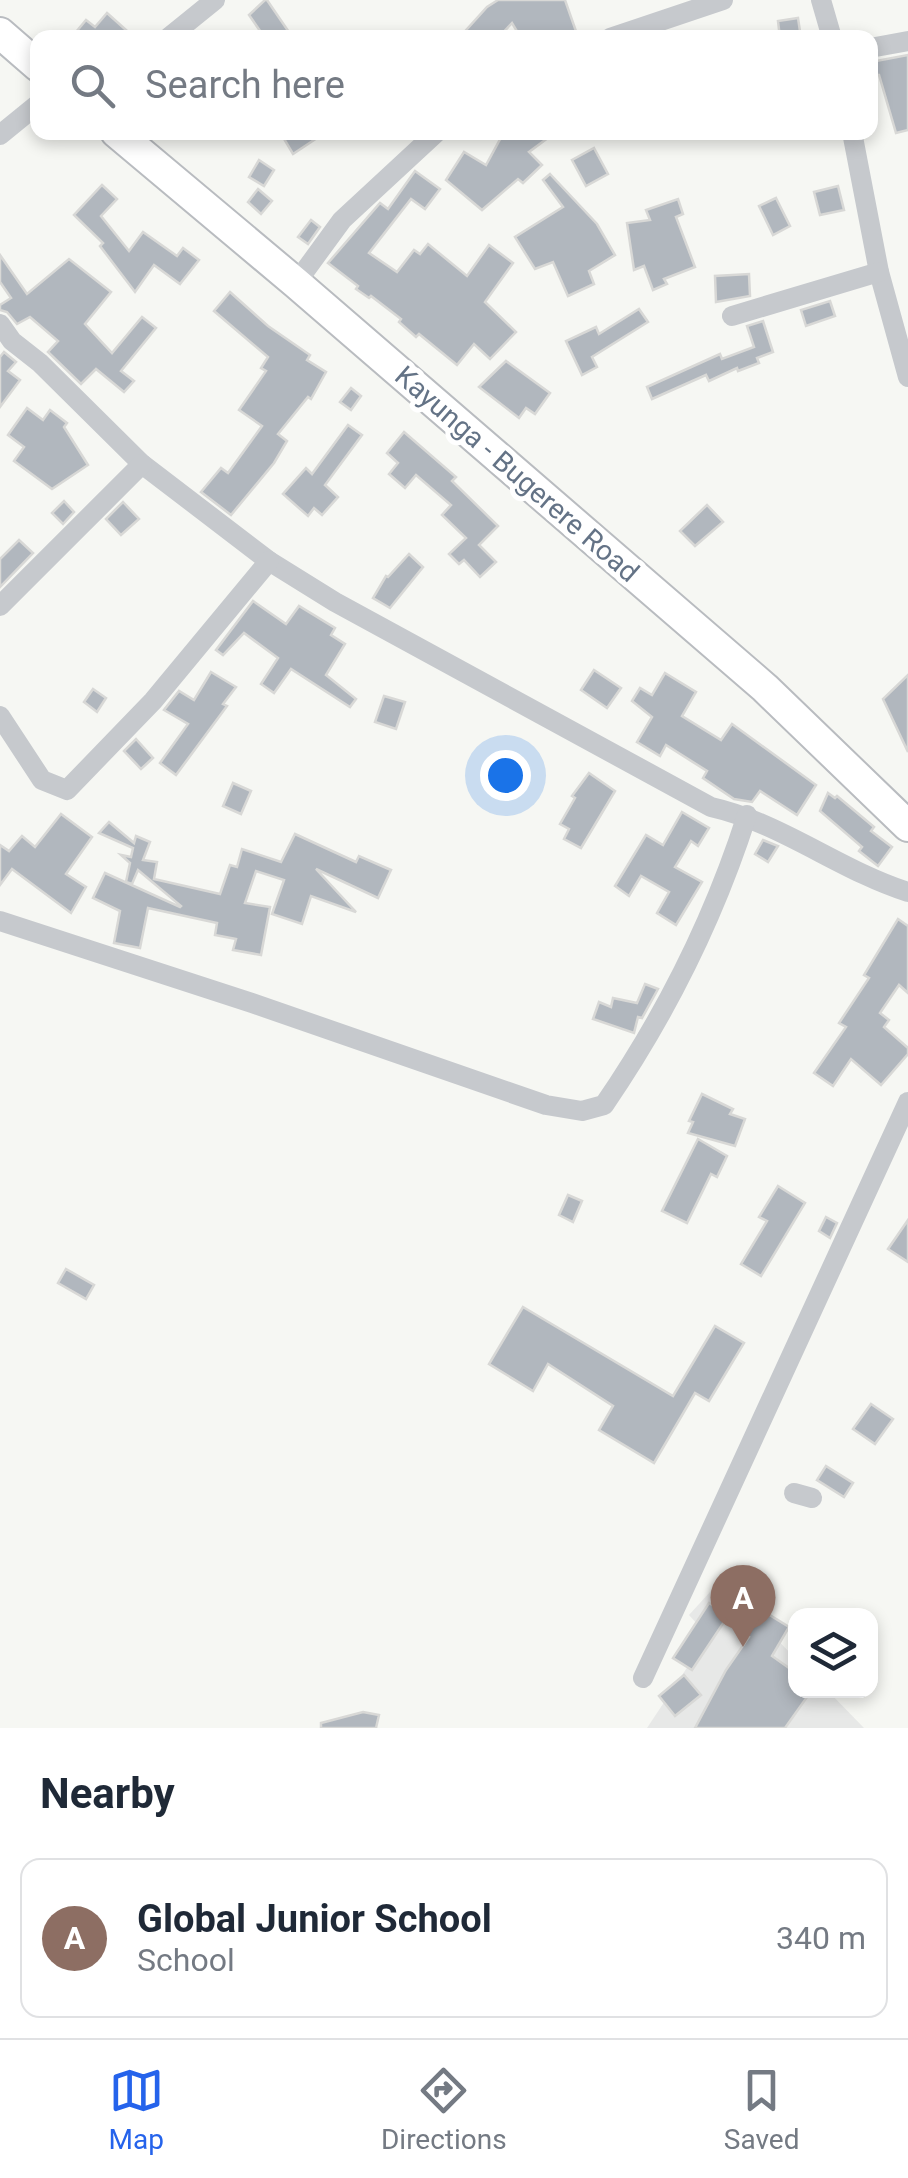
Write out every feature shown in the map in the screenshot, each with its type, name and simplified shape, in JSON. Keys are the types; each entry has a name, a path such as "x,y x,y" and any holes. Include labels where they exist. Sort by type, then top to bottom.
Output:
{"main road":[{"path":"0,32 30,59"},
{"name":"Kayunga - Bugerere Road","path":"126,140 296,282 765,688 908,826"}],"street":[{"path":"178,30 215,0"},
{"path":"634,30 723,0"},
{"path":"821,0 830,30"},
{"path":"878,47 908,41"},
{"path":"0,135 30,111"},
{"path":"296,282 342,220 428,140"},
{"path":"854,140 879,272 908,377"},
{"path":"732,316 879,272"},
{"path":"0,324 12,341 40,362 142,464 269,561 335,602 711,807 747,815 881,883 908,892"},
{"path":"0,606 142,464"},
{"path":"0,716 42,780 67,790 153,700 269,561"},
{"path":"0,921 252,1002 546,1106 582,1111 604,1106 646,1044 726,881 747,815"},
{"path":"643,1678 908,1102"}],"shaded area":[{"path":"720,1581 788,1651 788,1698 835,1698 864,1728 647,1728 708,1636 689,1615"}],"building":[{"path":"267,0 288,30 259,30 249,15"},
{"path":"498,0 565,0 576,30 516,30 512,23 505,30 466,30"},
{"path":"107,13 126,30 78,30 86,20 95,27"},
{"path":"798,18 800,30 779,30 778,21"},
{"path":"908,55 908,130 896,133 878,75 878,61"},
{"path":"285,140 314,140 293,154"},
{"path":"500,140 545,140 529,152 542,165 523,183 518,179 482,210 446,180 464,152 486,165"},
{"path":"594,148 608,174 586,186 572,160"},
{"path":"259,160 274,170 264,186 249,177"},
{"path":"415,171 440,189 425,209 411,199 369,253 397,272 414,250 420,254 428,244 467,276 489,245 513,263 485,302 516,332 490,359 474,344 457,365 419,334 416,337 399,322 401,319 356,289 358,286 328,263 380,203 388,209"},
{"path":"550,174 597,224 615,255 589,271 594,284 568,296 553,262 535,269 515,237 563,207 543,180"},
{"path":"102,185 117,199 101,216 129,251 143,232 177,256 183,248 199,260 180,284 154,265 135,292 100,246 103,243 74,215"},
{"path":"838,186 844,210 820,215 814,192"},
{"path":"258,189 272,201 261,214 248,202"},
{"path":"776,198 790,226 773,235 759,206"},
{"path":"678,199 683,214 676,217 695,267 664,279 667,284 653,290 644,266 634,270 627,223 650,220 646,210"},
{"path":"311,220 320,227 308,244 298,237"},
{"path":"0,255 27,294 69,259 111,292 85,324 112,353 142,317 156,328 121,371 134,381 124,392 96,369 81,384 48,352 58,341 30,317 17,324 0,310 0,305 11,298 0,282"},
{"path":"749,274 750,296 716,302 715,276"},
{"path":"230,292 326,372 311,399 308,397 278,434 287,441 274,463 231,515 201,492 221,468 228,473 262,426 239,410 266,371 261,368 268,357 214,311"},
{"path":"830,301 835,316 806,326 801,310"},
{"path":"639,309 648,322 592,357 597,367 582,375 566,341 596,327 599,334"},
{"path":"763,321 773,352 757,358 759,363 709,381 706,375 652,399 647,387 720,354 722,359 754,347 747,326"},
{"path":"4,352 16,362 8,371 20,380 0,407 0,357"},
{"path":"506,361 550,393 535,414 526,408 519,418 479,387"},
{"path":"351,388 361,396 351,410 340,402"},
{"path":"27,408 43,420 50,410 67,423 64,427 88,465 52,489 14,461 24,447 8,435"},
{"path":"348,425 362,435 325,485 338,497 322,515 314,508 308,516 283,494 306,468 312,474"},
{"path":"404,432 456,477 452,481 498,526 479,545 496,562 480,577 464,560 459,564 449,554 466,538 442,515 451,505 416,475 405,488 389,474 398,463 387,453"},
{"path":"64,501 74,512 63,524 52,513"},
{"path":"123,502 139,519 121,535 106,519"},
{"path":"707,505 723,522 695,546 680,531"},
{"path":"19,540 33,553 0,587 0,559"},
{"path":"409,554 423,567 390,608 373,598 386,576"},
{"path":"253,601 286,624 299,606 335,628 331,635 345,644 326,675 356,699 350,707 291,669 274,693 261,684 278,658 244,633 223,655 216,650"},
{"path":"594,670 621,688 607,708 581,690"},
{"path":"211,672 236,687 223,704 227,706 176,775 160,763 188,724 164,710 179,691 194,700"},
{"path":"665,673 696,692 682,716 721,740 732,724 816,785 797,815 760,791 752,802 734,799 703,778 707,771 666,745 660,756 637,742 652,717 632,701 640,688 652,695"},
{"path":"908,675 908,752 883,699"},
{"path":"93,689 106,698 97,712 84,702"},
{"path":"384,696 405,702 396,729 375,722"},
{"path":"136,739 153,758 141,769 124,751"},
{"path":"589,773 615,791 581,848 564,839 569,829 560,824 575,798 572,796"},
{"path":"233,783 251,791 241,814 223,806"},
{"path":"828,793 874,827 871,831 892,847 878,866 820,811"},
{"path":"682,812 709,828 698,846 691,841 675,867 702,882 676,925 657,913 669,892 641,876 629,896 615,886 646,835 663,845"},
{"path":"61,814 92,837 66,874 86,887 71,913 12,869 0,885 0,845 9,851 22,836 35,847"},
{"path":"109,822 134,843 136,836 150,842 143,860 157,862 154,879 220,894 230,865 237,867 242,849 281,862 295,834 356,862 359,856 391,870 378,898 316,869 356,912 311,896 302,924 272,914 284,880 256,871 245,903 270,907 261,955 233,950 236,939 215,935 217,923 148,908 140,948 114,943 120,911 93,898 105,873 181,906 138,870 132,884 126,882 130,863 121,855 131,857 133,848 99,833"},
{"path":"763,840 778,846 768,862 755,854"},
{"path":"898,919 908,926 908,993 899,985 880,1013 889,1020 884,1027 908,1048 908,1054 881,1085 851,1059 833,1086 814,1073 846,1027 839,1023 869,978 864,975"},
{"path":"645,984 658,989 642,1018 638,1017 634,1033 593,1019 599,1002 611,1007 613,998 637,1003"},
{"path":"702,1094 733,1109 730,1114 745,1119 735,1146 688,1133 693,1122 689,1121"},
{"path":"698,1139 727,1156 717,1177 711,1174 687,1223 662,1211"},
{"path":"778,1186 805,1203 761,1276 741,1264 767,1221 759,1217"},
{"path":"568,1195 582,1201 573,1222 559,1215"},
{"path":"826,1217 837,1223 830,1238 819,1231"},
{"path":"908,1220 908,1262 888,1249"},
{"path":"66,1269 94,1285 86,1299 58,1283"},
{"path":"523,1307 673,1396 715,1326 744,1343 709,1401 695,1393 654,1463 599,1430 613,1406 548,1364 533,1391 489,1364"},
{"path":"871,1404 893,1419 875,1444 853,1429"},
{"path":"826,1466 853,1483 844,1497 817,1480"},
{"path":"742,1598 788,1626 772,1656 788,1667 788,1698 806,1698 785,1728 695,1728 749,1637 724,1622 692,1670 673,1658 709,1603 728,1615"},
{"path":"684,1675 701,1695 675,1716 659,1696"},
{"path":"363,1712 379,1715 376,1728 321,1728 321,1723"}],"place":[{"name":"Global Junior School","path":"743,1647"}]}
